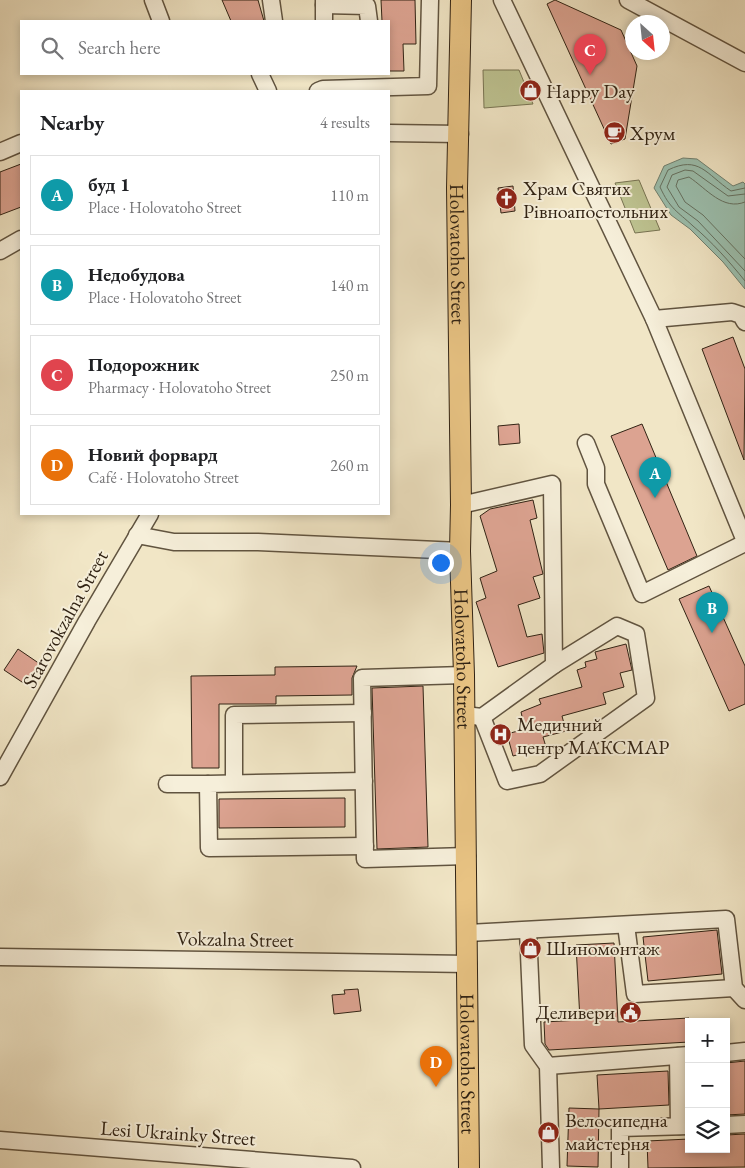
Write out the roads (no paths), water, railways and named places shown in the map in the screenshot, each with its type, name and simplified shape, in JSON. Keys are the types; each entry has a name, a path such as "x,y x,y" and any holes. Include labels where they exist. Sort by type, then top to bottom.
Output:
{"main road":[{"name":"Holovatoho Street","path":"462,0 460,134 457,188 460,551 464,675 474,716 467,856 469,1168"}],"street":[{"path":"153,0 161,20"},
{"path":"271,0 274,20"},
{"path":"322,85 428,86 430,0"},
{"path":"502,0 654,319 745,542 642,594 596,484 596,468 586,442"},
{"path":"628,0 745,63"},
{"path":"324,9 367,6 369,20"},
{"path":"260,75 268,90"},
{"path":"390,133 460,134"},
{"path":"0,152 20,143"},
{"path":"0,250 20,240"},
{"path":"654,319 732,312 741,315 745,322"},
{"path":"461,505 552,484 554,666"},
{"name":"Starovokzalna Street","path":"0,777 149,515"},
{"path":"137,535 174,542 258,542 460,551"},
{"path":"616,626 636,634 646,698 540,774 507,781 474,716 554,666 616,626"},
{"path":"464,675 362,678 362,713 365,860 467,856"},
{"path":"234,783 234,715 362,713"},
{"path":"167,784 364,781"},
{"path":"208,784 209,848 365,846"},
{"path":"468,933 726,919 739,994 635,994 626,925"},
{"path":"528,931 534,1044 548,1066 551,1168"},
{"name":"Vokzalna Street","path":"0,957 468,964"},
{"path":"730,1052 745,1051"},
{"path":"548,1066 683,1056 684,1126 620,1128 620,1168"},
{"path":"730,1125 745,1124"},
{"name":"Lesi Ukrainky Street","path":"0,1140 352,1168"}],"water":[{"path":"683,158 697,159 733,186 743,182 745,184 745,289 723,262 690,229 671,215 654,188 664,166"}],"place":[{"name":"Подорожник","path":"590,75"},
{"name":"Happy Day","path":"530,91"},
{"name":"Хрум","path":"614,133"},
{"name":"Храм Святих Рівноапостольних","path":"507,199"},
{"name":"буд 1","path":"655,498"},
{"name":"Недобудова","path":"712,633"},
{"name":"Медичний центр МАКСМАР","path":"501,735"},
{"name":"Шиномонтаж","path":"530,948"},
{"name":"Деливери","path":"631,1012"},
{"name":"Новий форвард","path":"436,1087"},
{"name":"Велосипедна майстерня","path":"549,1132"}]}
